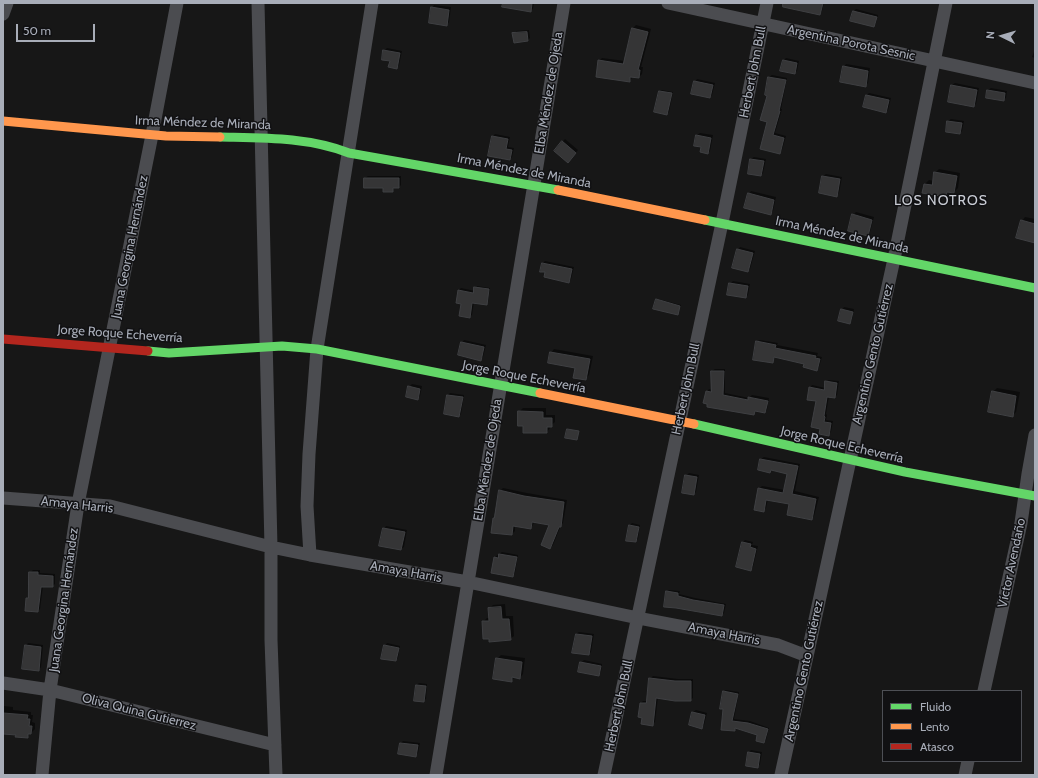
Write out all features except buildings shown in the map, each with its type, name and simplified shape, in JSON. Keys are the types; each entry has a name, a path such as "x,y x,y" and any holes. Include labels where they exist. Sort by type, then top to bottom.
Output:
{"street":[{"path":"3,14 7,3"},
{"name":"Juana Georgina Hernández","path":"42,775 50,690 78,504 177,3"},
{"path":"258,3 271,547 270,640 276,775"},
{"path":"310,555 308,454 317,349 372,3"},
{"name":"Elba Méndez de Ojeda","path":"436,775 564,3"},
{"name":"Argentina Porota Sesnic","path":"668,3 1035,83"},
{"name":"Herbert John Bull","path":"604,775 722,224 767,3"},
{"name":"Argentino Gento Gutiérrez","path":"781,775 894,259 946,3"},
{"name":"Irma Méndez de Miranda","path":"3,121 152,135 278,138 331,146 349,152 534,185 1035,288"},
{"name":"Jorge Roque Echeverría","path":"3,339 169,353 287,346 317,349 679,421 905,472 1030,495"},
{"name":"Víctor Avendaño","path":"984,690 1021,523 1030,495 1028,474 1035,435"},
{"name":"Amaya Harris","path":"3,498 110,506 271,547 468,582 638,618 778,645 807,656"},
{"name":"Oliva Quina Gutierrez","path":"3,683 50,690 275,745"},
{"path":"965,775 968,762"}],"traffic: fast":[{"path":"220,137 269,138 302,141 349,153 558,190"},
{"path":"705,220 1035,288"},
{"path":"148,351 169,353 282,346 317,349 540,393"},
{"path":"694,424 905,472 1035,496"}],"traffic: slow":[{"path":"3,121 166,136 220,137"},
{"path":"558,190 705,220"},
{"path":"540,393 694,424"}],"traffic: jam":[{"path":"3,339 148,351"}],"district":[{"name":"LOS NOTROS","path":"941,201"}]}
